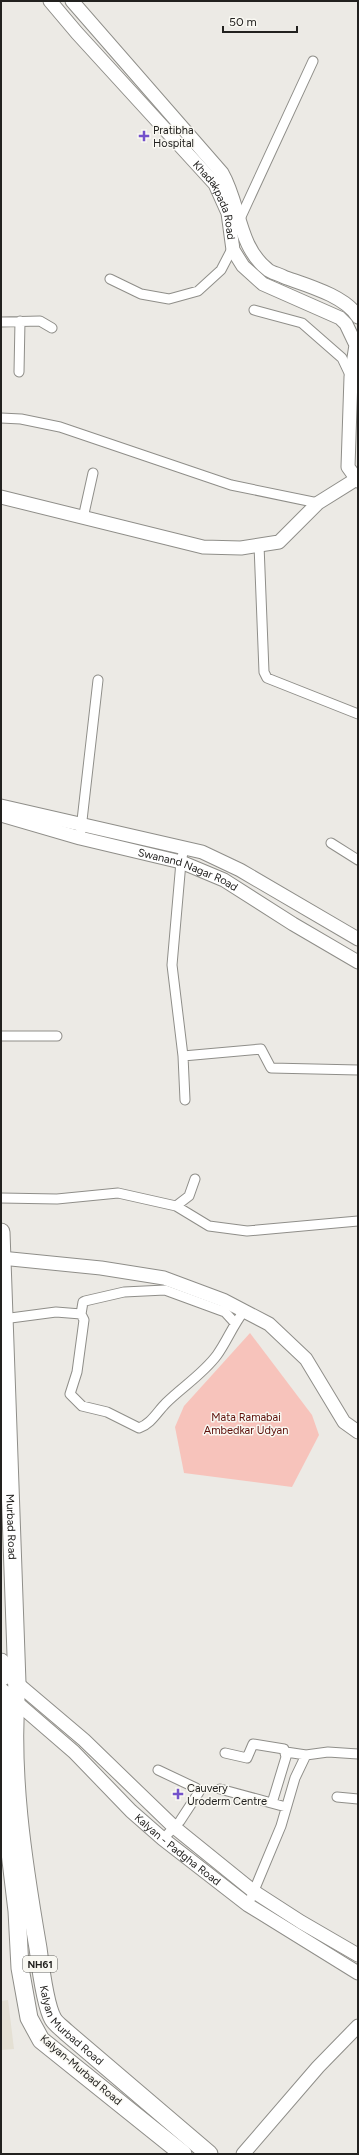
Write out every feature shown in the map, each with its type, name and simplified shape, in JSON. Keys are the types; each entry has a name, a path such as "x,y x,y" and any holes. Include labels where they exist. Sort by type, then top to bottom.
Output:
{"highway":[{"name":"Murbad Road","path":"1,1232 5,1435 17,1683 8,1701"},
{"path":"1,1662 1,1678"},
{"name":"Kalyan Murbad Road","path":"8,1701 7,1802 53,2019 209,2154"},
{"name":"Kalyan-Murbad Road","path":"7,1802 17,1911 20,1968 29,2018 40,2040 183,2154"}],"main road":[{"name":"Khadakpada Road","path":"50,1 215,184 224,201 228,213 233,250 243,266 264,284 340,318"},
{"name":"Khadakpada Road","path":"72,1 92,26 222,173 231,188 247,244 268,270 340,300 355,311 358,317"},
{"path":"81,37 92,26"},
{"path":"179,145 189,135"},
{"path":"1,497 203,547 240,548 279,542 318,504 357,480 348,467 353,450 356,345 346,324 340,318"},
{"name":"Swanand Nagar Road","path":"1,806 82,824 224,880 293,924 358,962"},
{"name":"Swanand Nagar Road","path":"1,815 80,838 120,840 184,848 202,852 230,865 358,939"},
{"path":"224,880 230,865"},
{"path":"1,1250 164,1278 223,1300 269,1324 306,1360 344,1422 358,1432"},
{"name":"Kalyan - Padgha Road","path":"1,1671 84,1740 174,1827 253,1891 301,1922 358,1955"},
{"path":"1,1690 8,1701"},
{"name":"Kalyan - Padgha Road","path":"8,1701 74,1752 131,1811 163,1839 248,1905 358,1973"},
{"path":"74,1752 84,1740"},
{"path":"232,2154 246,2149 318,2067 358,2026"}],"street":[{"path":"110,279 141,294 169,299 198,291 221,270 233,250 239,219 313,60"},
{"path":"254,310 302,323 342,358 354,379"},
{"path":"340,318 358,317"},
{"path":"19,372 20,321"},
{"path":"1,322 40,321 52,328"},
{"path":"1,418 20,419 60,427 231,485 318,504"},
{"path":"83,518 93,474"},
{"path":"259,545 264,672 267,678 358,714"},
{"path":"80,838 98,680"},
{"path":"331,843 358,860"},
{"path":"184,848 181,862 172,964 184,1056 186,1100"},
{"path":"1,1036 57,1036"},
{"path":"184,1056 261,1049 271,1068 358,1070"},
{"path":"176,1206 189,1196 195,1179"},
{"path":"1,1198 57,1199 118,1193 176,1206 209,1226 247,1231 358,1220"},
{"path":"235,1323 225,1312 165,1290 124,1292 85,1301 83,1302 81,1314 84,1320 77,1372 70,1394 82,1406 107,1412 139,1428 146,1426 166,1403 208,1366 217,1355 235,1323 244,1311"},
{"path":"3,1319 56,1312 81,1314"},
{"path":"225,1753 247,1758 254,1744 258,1744 284,1749 286,1752 306,1755 328,1752 358,1754"},
{"path":"272,1803 286,1752"},
{"path":"248,1905 281,1826 295,1778 306,1755"},
{"path":"158,1770 196,1788 199,1792 174,1827 163,1839"},
{"path":"220,1789 286,1807"},
{"path":"337,1797 358,1799"}],"shaded area":[{"path":"8,2000 14,2049 1,2050 1,2001"}],"green space":[{"name":"Mata Ramabai Ambedkar Udyan","path":"250,1333 312,1415 319,1435 292,1487 184,1473 175,1427 184,1406"}],"place":[{"name":"Pratibha Hospital","path":"144,136"},
{"name":"Cauvery Uroderm Centre","path":"178,1794"}]}
